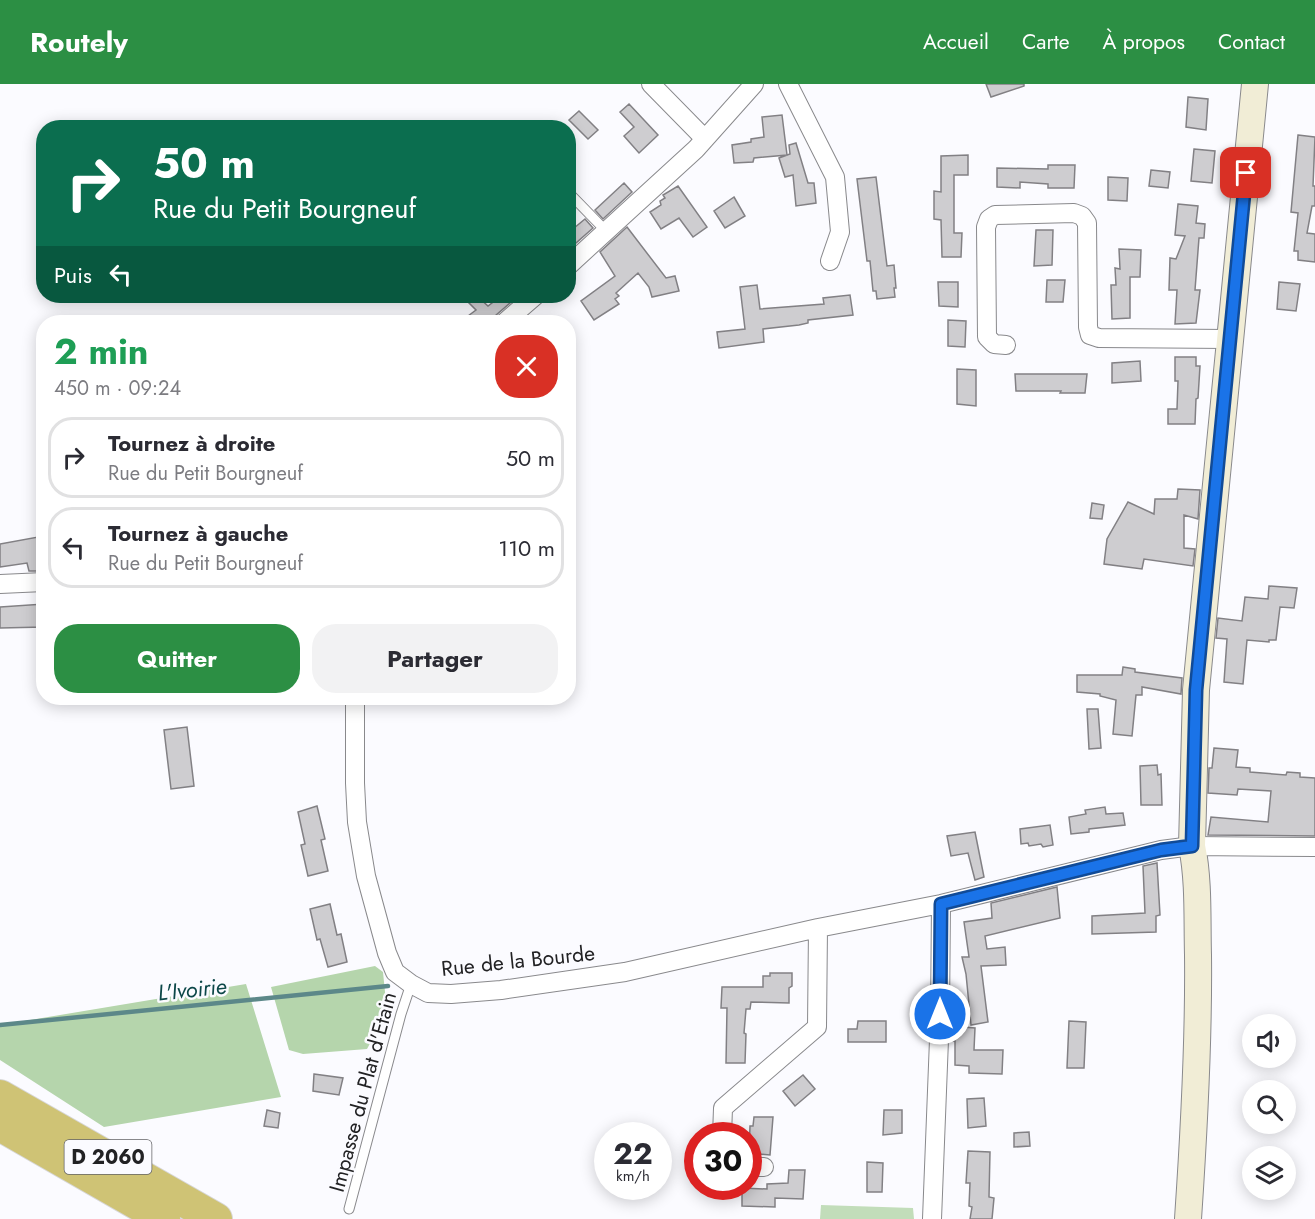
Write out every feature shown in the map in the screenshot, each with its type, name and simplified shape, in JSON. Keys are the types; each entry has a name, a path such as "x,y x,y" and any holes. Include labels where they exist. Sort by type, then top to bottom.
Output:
{"highway":[{"name":"D 2060","path":"0,1096 216,1219"},
{"name":"D 2060","path":"0,1125 164,1219"}],"street":[{"path":"651,84 705,139"},
{"path":"576,259 705,139 754,84"},
{"path":"788,84 835,177 840,232 830,261"},
{"path":"1188,1219 1196,1106 1198,995 1196,869 1192,846 1196,690 1255,84"},
{"path":"1006,345 994,344 987,337 986,227 989,219 995,214 1074,213 1082,216 1087,223 1090,335 1099,338 1229,339"},
{"path":"513,315 527,303"},
{"path":"0,584 36,582"},
{"name":"Rue de la Bourde","path":"355,705 357,822 366,876 394,972 428,993 451,994 555,983 625,972 818,928 941,904 1150,853 1192,846 1315,847"},
{"path":"932,1219 940,1014 941,904"},
{"path":"722,1122 723,1108 817,1027 818,928"}],"lane":[{"path":"576,200 607,232"},
{"name":"Impasse du Plat d'Etain","path":"349,1209 400,1014 411,984"}],"green space":[{"path":"375,966 383,972 387,1012 367,1049 303,1054 289,1050 271,987"},
{"path":"246,984 281,1097 104,1127 0,1060 0,1025"},
{"path":"821,1205 913,1208 914,1219 820,1219"}],"building":[{"path":"986,84 1024,84 1024,86 991,97"},
{"path":"1188,97 1208,99 1206,130 1186,127"},
{"path":"629,104 658,135 639,153 624,136 634,127 620,112"},
{"path":"579,111 598,130 588,139 576,127 576,120 569,120"},
{"path":"782,115 787,155 754,158 753,162 734,163 732,145 764,137 762,117"},
{"path":"1298,135 1315,137 1313,186 1315,186 1315,206 1312,206 1307,233 1315,234 1315,262 1298,260 1298,251 1294,251 1298,213 1291,212"},
{"path":"796,143 808,183 814,183 816,203 796,206 793,175 785,177 779,158 790,154 789,145"},
{"path":"1194,149 1215,151 1212,183 1191,181"},
{"path":"968,155 968,175 954,175 954,233 962,233 961,257 942,257 941,220 934,219 934,191 941,192 941,156"},
{"path":"1048,165 1075,165 1074,188 1048,188 1048,184 1020,182 1020,188 997,187 997,168 1048,169"},
{"path":"1151,170 1170,172 1168,188 1149,186"},
{"path":"876,177 887,266 894,265 896,288 894,288 895,297 877,299 876,291 873,291 870,261 867,261 857,179"},
{"path":"1108,177 1128,178 1127,201 1108,200"},
{"path":"624,183 632,192 603,219 595,210"},
{"path":"678,186 707,227 693,237 679,218 661,229 650,212 661,205 660,201 665,198 663,195"},
{"path":"734,197 745,216 725,228 714,211"},
{"path":"1178,204 1198,206 1196,223 1205,224 1204,238 1199,238 1195,290 1200,290 1196,323 1175,324 1177,290 1169,290 1170,258 1176,259 1185,236 1175,235"},
{"path":"585,219 593,228 576,243 576,226"},
{"path":"627,227 666,278 675,276 679,291 652,297 649,287 638,273 616,293 619,296 615,299 619,304 594,320 581,301 615,276 600,252"},
{"path":"1036,230 1053,230 1052,265 1034,266"},
{"path":"1119,249 1141,250 1140,277 1130,277 1130,318 1112,319 1111,285 1116,285 1115,268 1120,269"},
{"path":"1047,280 1065,280 1063,302 1046,302"},
{"path":"938,282 958,282 958,307 939,306"},
{"path":"1279,282 1300,284 1296,311 1277,309"},
{"path":"757,285 760,309 824,304 823,298 850,295 853,315 808,320 808,323 799,325 763,329 764,342 719,348 717,332 745,329 740,287"},
{"path":"469,303 485,303 488,306 492,303 510,303 496,315 469,315 476,310"},
{"path":"948,320 966,321 965,347 948,346"},
{"path":"1175,357 1196,357 1196,366 1200,366 1195,424 1168,424 1168,409 1177,409 1178,381 1175,381"},
{"path":"1140,361 1141,381 1112,383 1112,363"},
{"path":"957,369 976,370 976,406 957,404"},
{"path":"1015,374 1087,374 1085,393 1016,391"},
{"path":"1178,489 1200,490 1198,519 1184,515 1184,548 1195,549 1193,566 1144,559 1142,569 1104,564 1107,539 1128,502 1154,514 1155,499 1177,499"},
{"path":"1092,503 1104,505 1102,519 1090,518"},
{"path":"36,537 36,571 29,571 27,563 0,567 0,544"},
{"path":"1269,586 1297,588 1294,608 1280,607 1276,640 1269,640 1269,642 1247,640 1243,684 1224,682 1227,639 1216,638 1218,618 1242,621 1245,597 1268,599"},
{"path":"36,605 36,627 0,628 0,607"},
{"path":"1123,667 1135,669 1135,672 1182,678 1181,694 1142,687 1142,695 1136,695 1132,736 1113,734 1116,700 1100,696 1100,694 1077,692 1077,675 1122,675"},
{"path":"1087,709 1098,709 1101,748 1089,749"},
{"path":"187,727 194,786 171,789 164,730"},
{"path":"1214,748 1238,750 1236,767 1250,768 1250,772 1286,775 1287,772 1300,773 1300,777 1315,778 1315,836 1208,835 1211,817 1268,822 1271,791 1238,789 1237,795 1208,793 1209,768 1212,768"},
{"path":"1157,765 1158,775 1161,774 1162,805 1141,805 1140,766"},
{"path":"317,806 325,839 321,840 328,871 308,876 301,845 305,844 298,812"},
{"path":"1105,807 1106,814 1123,813 1125,825 1089,829 1089,832 1071,834 1069,817 1086,814 1085,810"},
{"path":"1050,825 1053,845 1043,847 1041,844 1029,846 1028,843 1021,844 1020,829"},
{"path":"975,832 984,877 975,880 968,853 951,856 947,836"},
{"path":"1157,863 1160,915 1156,916 1156,932 1092,934 1092,916 1145,913 1143,866"},
{"path":"1057,887 1060,918 985,936 987,949 1005,947 1006,965 981,966 988,1022 971,1025 962,957 969,957 964,922 992,918 991,903"},
{"path":"330,904 337,935 341,934 347,962 328,967 320,939 317,940 310,909"},
{"path":"770,973 792,973 789,1003 751,1002 750,1009 746,1009 745,1063 726,1063 727,1008 721,1008 722,987 763,987 763,976 770,976"},
{"path":"858,1021 886,1021 886,1042 848,1042 848,1029 857,1029"},
{"path":"1069,1021 1086,1022 1084,1068 1067,1068"},
{"path":"951,1026 975,1028 974,1050 1003,1050 1002,1074 969,1073 969,1066 955,1065 955,1041 950,1041"},
{"path":"314,1074 343,1078 339,1095 313,1091"},
{"path":"803,1075 815,1089 795,1106 783,1091"},
{"path":"984,1098 986,1126 968,1128 967,1099"},
{"path":"267,1110 280,1113 278,1128 264,1126"},
{"path":"884,1110 902,1110 902,1133 883,1135"},
{"path":"754,1117 773,1117 770,1155 762,1154 762,1122 753,1122"},
{"path":"1029,1132 1030,1146 1014,1147 1014,1133"},
{"path":"968,1151 990,1152 989,1197 994,1198 992,1219 970,1219 972,1207 969,1206 970,1183 966,1183"},
{"path":"867,1162 883,1163 882,1192 867,1192"},
{"path":"789,1170 805,1170 803,1199 775,1198 775,1207 742,1206 742,1200 762,1200 762,1189 767,1189 767,1184 788,1183"}],"waterway":[{"name":"L'Ivoirie","path":"0,1025 388,986"}],"route":[{"path":"940,1014 941,904 1161,850 1192,846 1196,690 1246,173"}]}
